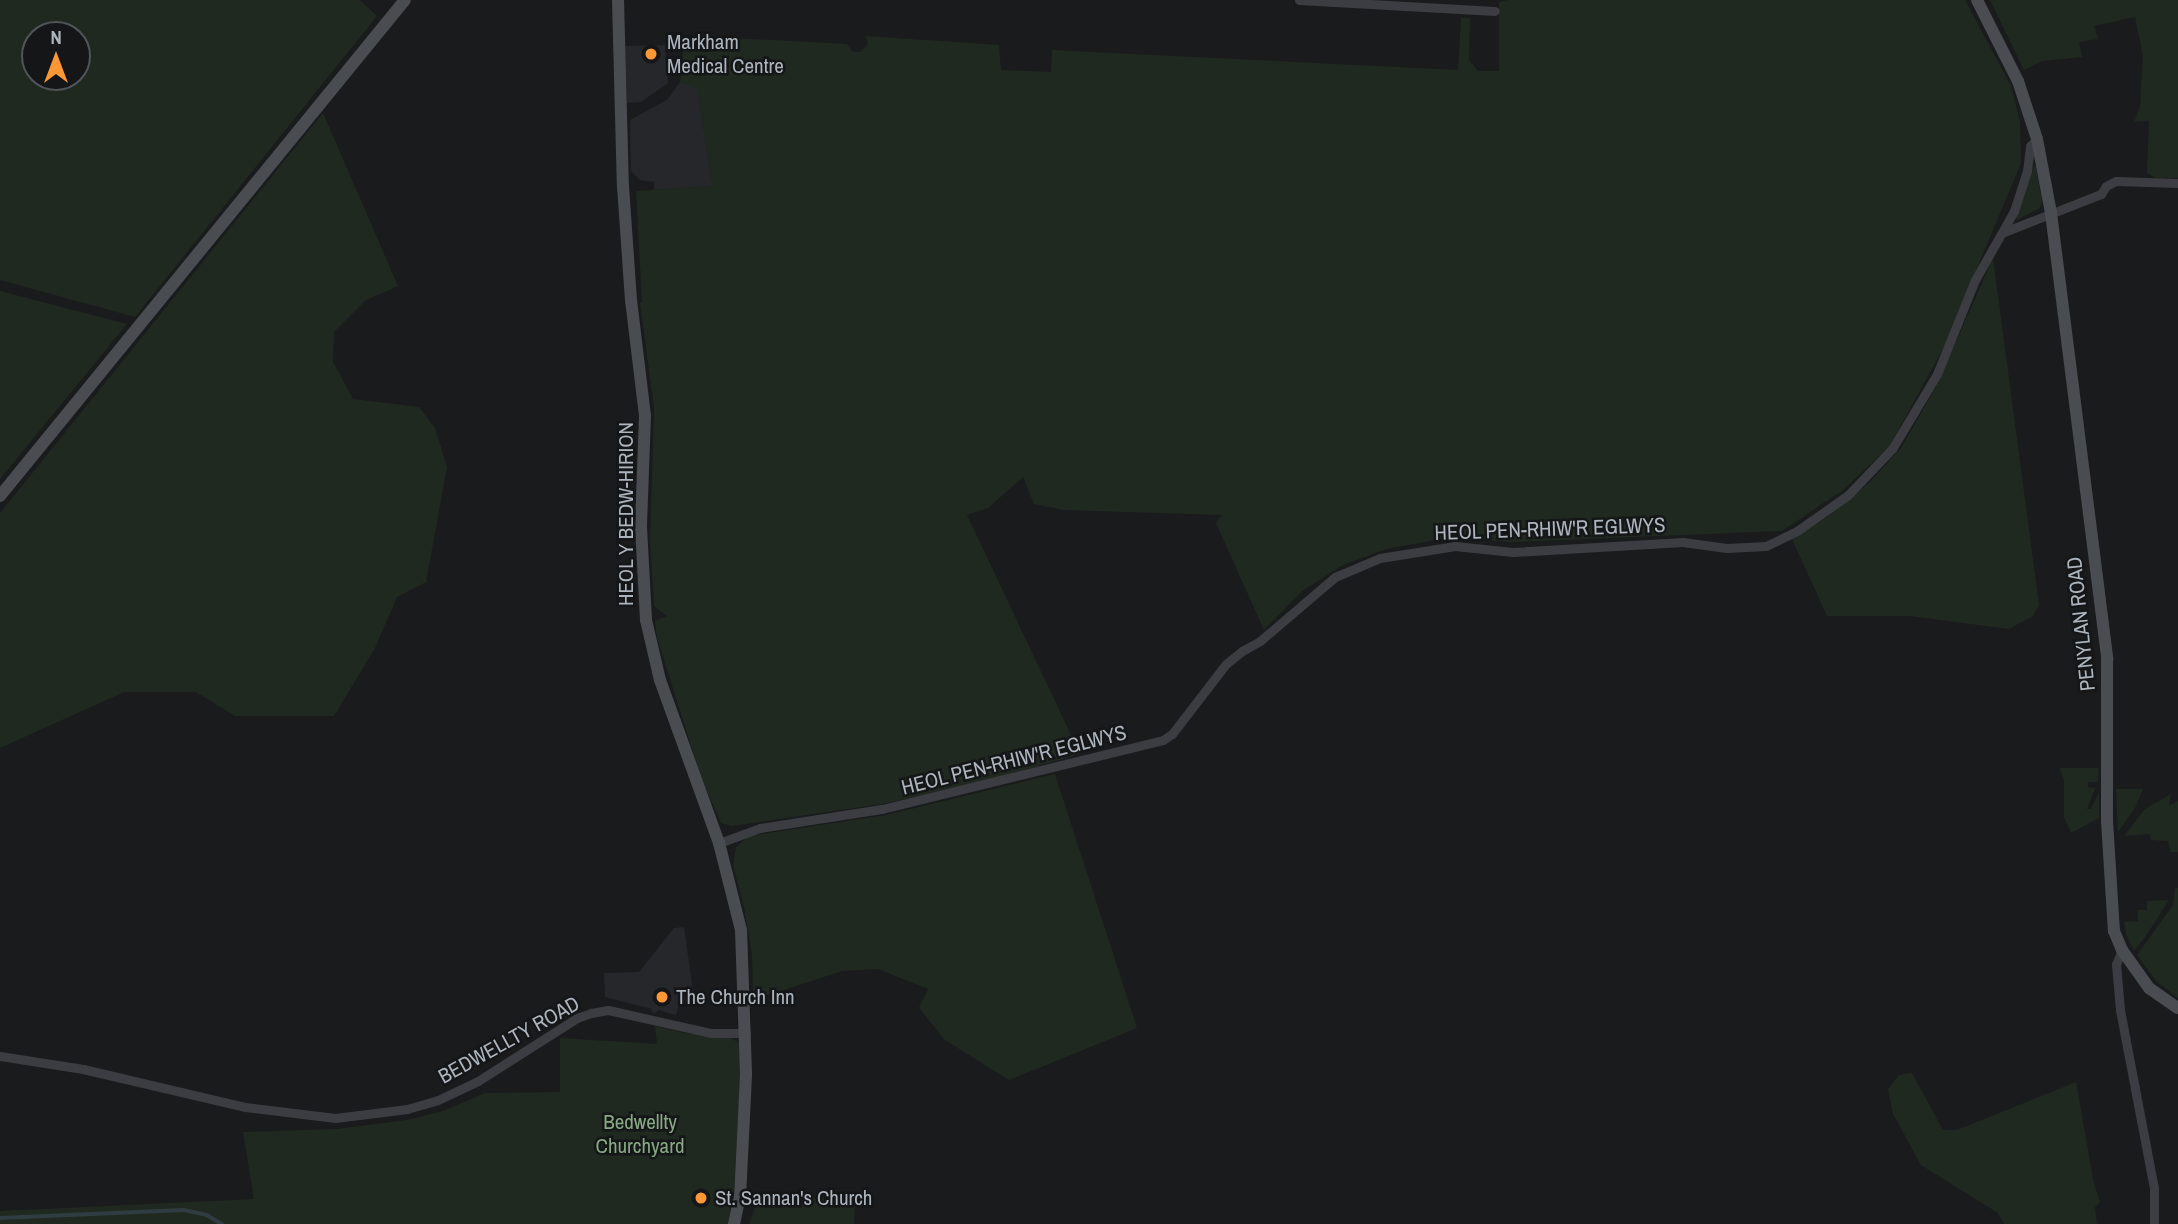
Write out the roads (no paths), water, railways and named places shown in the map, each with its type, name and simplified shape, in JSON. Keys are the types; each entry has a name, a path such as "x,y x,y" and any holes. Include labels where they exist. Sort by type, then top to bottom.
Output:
{"main road":[{"path":"0,496 405,0"},
{"name":"HEOL Y BEDW-HIRION","path":"618,0 623,187 631,300 645,416 641,527 646,620 660,680 719,843 741,930 746,1032 740,1196 734,1224"},
{"name":"PENYLAN ROAD","path":"1977,0 2018,81 2037,139 2051,213 2107,659 2107,821 2114,931 2122,950 2149,988 2178,1008"}],"street":[{"path":"1299,0 1375,2 1495,11"},
{"name":"HEOL PEN-RHIW'R EGLWYS","path":"719,843 760,828 883,809 1163,740 1172,734 1227,664 1242,651 1260,641 1335,577 1380,558 1455,546 1513,552 1683,542 1740,547 1766,545 1797,531 1848,495 1892,449 1937,374 1975,280 2004,232 2021,190 2031,146 2037,139"},
{"path":"2004,232 2101,194 2106,186 2116,181 2178,183"},
{"path":"2122,950 2116,964 2120,1010 2154,1188 2154,1224"},
{"name":"BEDWELLTY ROAD","path":"0,1056 83,1069 245,1107 335,1118 407,1108 438,1100 478,1081 577,1018 591,1013 618,1011 711,1033 746,1032"}],"waterway":[{"path":"0,1218 184,1210 207,1215 222,1224"}],"place":[{"name":"Markham Medical Centre","path":"651,54"},
{"name":"The Church Inn","path":"662,997"},
{"name":"St. Sannan's Church","path":"701,1198"}],"park label":[{"name":"Bedwellty Churchyard","path":"640,1134"}]}
